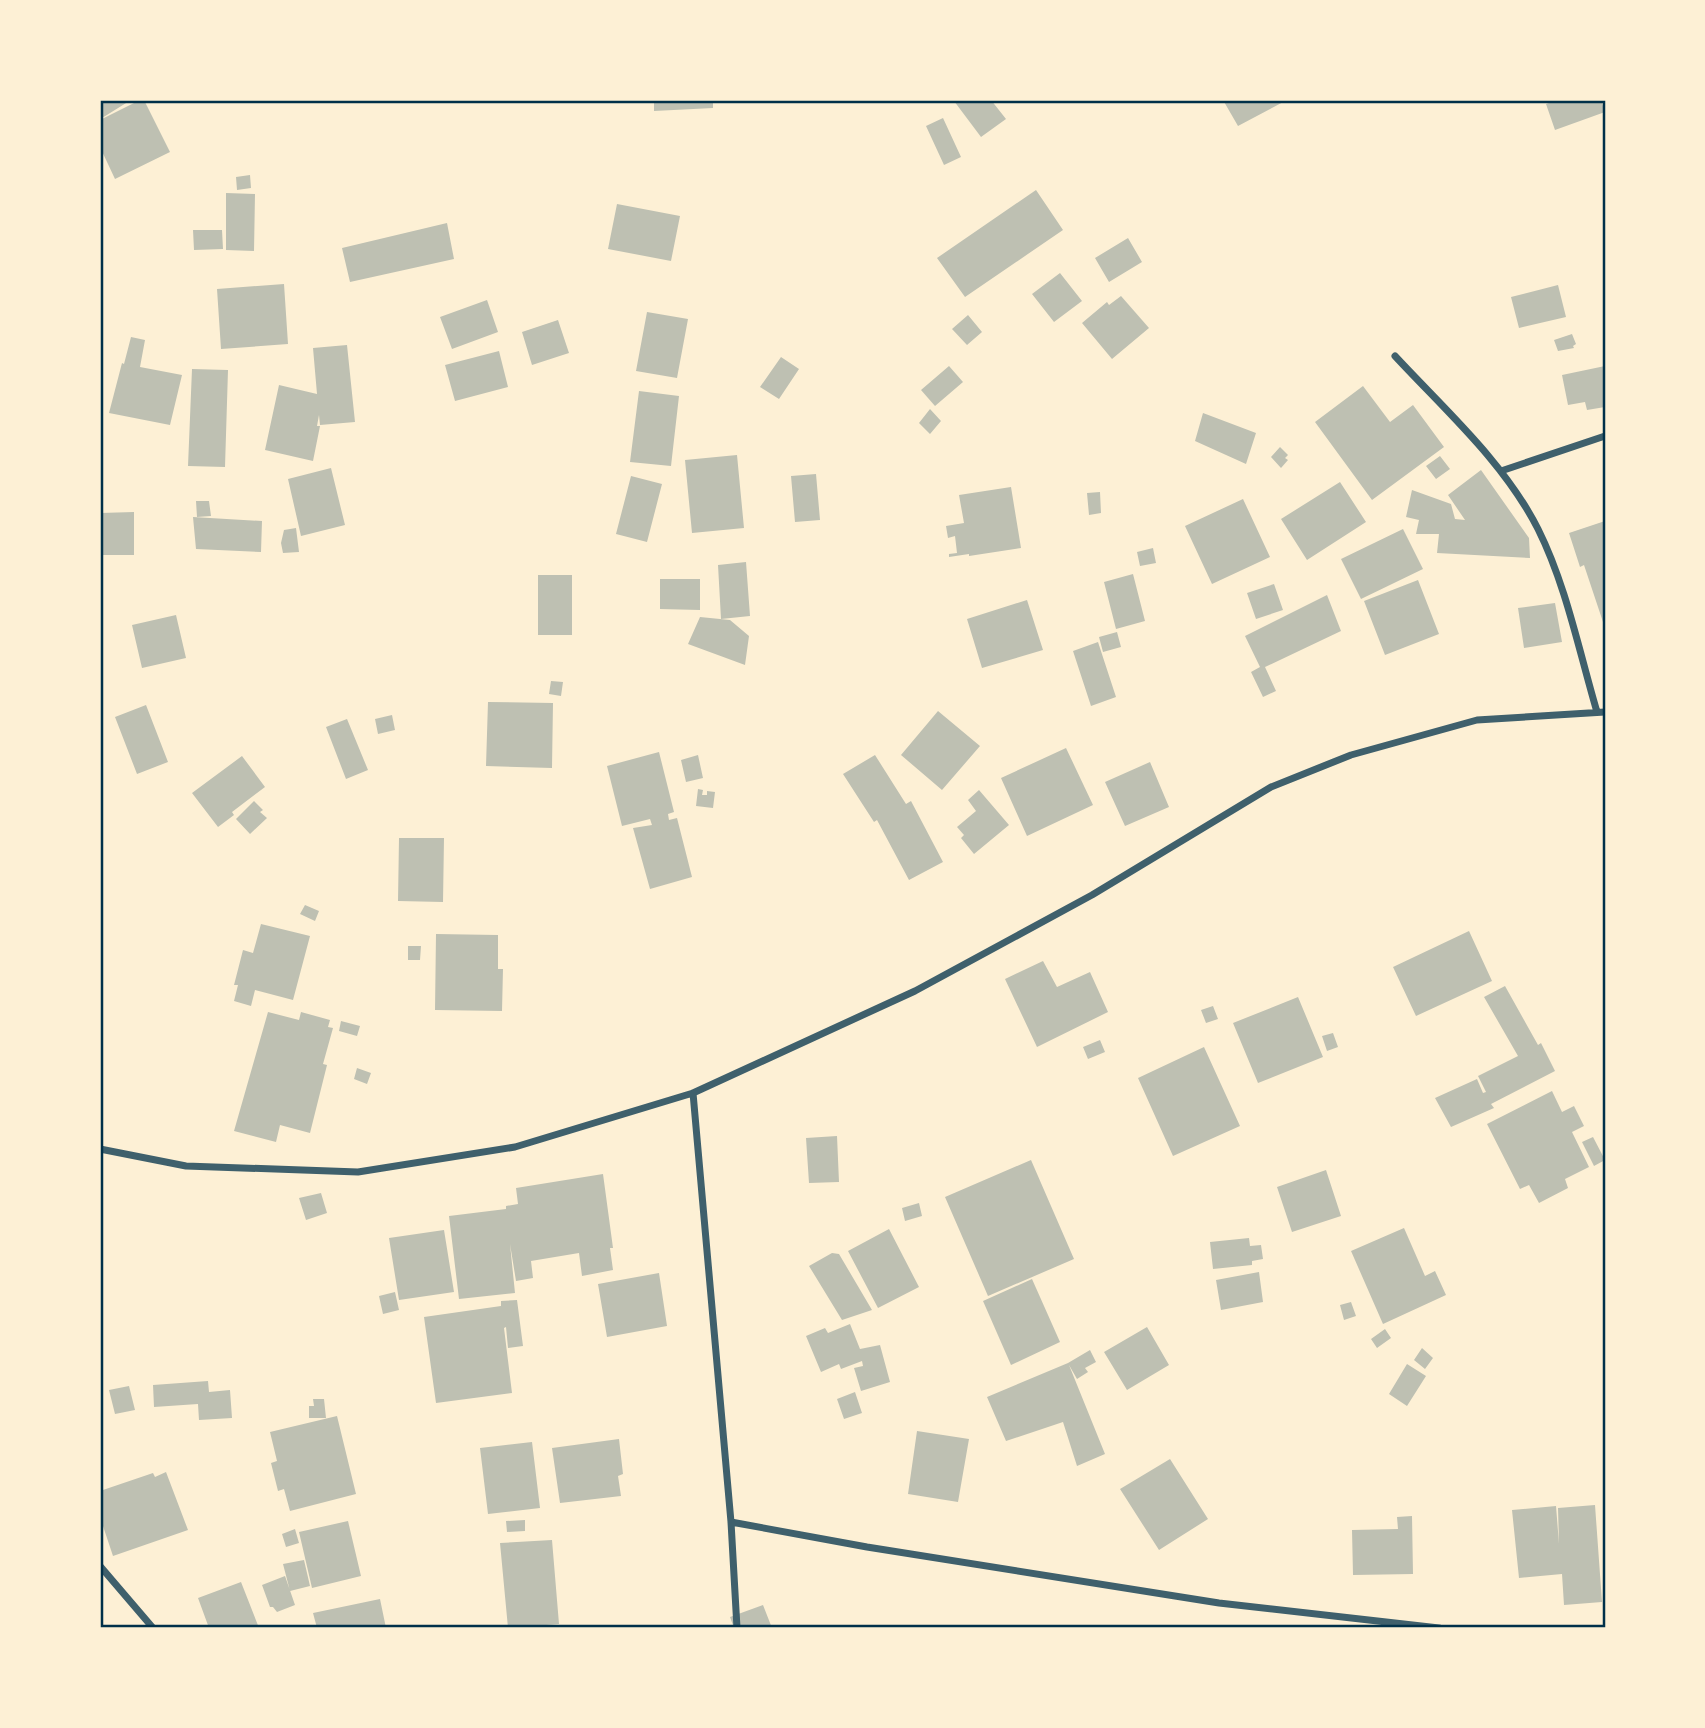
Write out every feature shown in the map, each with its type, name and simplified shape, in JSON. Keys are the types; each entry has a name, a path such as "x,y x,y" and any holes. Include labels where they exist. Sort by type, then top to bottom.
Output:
{"street":[{"path":"100,1149 186,1166 358,1172 515,1147 693,1093 915,991 1092,895 1271,787 1351,755 1477,720 1601,712 1559,579 1538,528 1501,471 1395,356"},
{"path":"1501,471 1605,436"},
{"path":"693,1093 731,1522 737,1628"},
{"path":"731,1522 867,1547 1219,1603 1439,1628"},
{"path":"100,1566 153,1628"}],"building":[{"path":"100,100 131,100 102,118"},
{"path":"144,100 170,152 115,179 100,147 100,120"},
{"path":"654,100 713,100 713,108 654,111"},
{"path":"991,100 1006,119 981,137 954,101"},
{"path":"1223,100 1287,100 1238,126"},
{"path":"1558,100 1601,100 1605,112 1555,130 1546,104"},
{"path":"943,118 961,157 944,165 926,126"},
{"path":"250,175 251,188 237,190 236,177"},
{"path":"1036,190 1063,230 965,297 937,258"},
{"path":"226,193 255,194 254,251 226,250"},
{"path":"617,204 680,216 671,261 608,249"},
{"path":"447,223 454,259 350,282 342,248"},
{"path":"193,230 222,230 223,249 194,250"},
{"path":"1128,238 1142,262 1109,282 1095,258"},
{"path":"1060,273 1082,301 1054,322 1032,294"},
{"path":"284,284 288,344 221,349 217,289"},
{"path":"1558,285 1566,317 1519,328 1511,297"},
{"path":"1121,296 1149,328 1112,359 1082,323 1107,302 1109,305"},
{"path":"487,300 498,332 452,349 440,317"},
{"path":"647,312 688,319 677,378 636,371"},
{"path":"968,315 982,332 967,345 952,329"},
{"path":"558,320 569,353 532,365 522,332"},
{"path":"1572,334 1576,344 1574,348 1558,351 1554,340"},
{"path":"131,337 145,340 140,367 182,375 170,425 109,413"},
{"path":"347,345 355,422 320,425 319,415 317,426 320,426 313,461 265,450 279,385 317,394 313,348"},
{"path":"499,351 508,387 455,401 445,365"},
{"path":"781,357 799,369 779,399 760,387"},
{"path":"949,366 963,382 935,406 921,390"},
{"path":"1605,366 1605,407 1587,410 1585,402 1568,405 1562,375"},
{"path":"192,369 228,370 225,467 188,466"},
{"path":"1363,386 1390,422 1413,405 1444,447 1372,500 1315,422"},
{"path":"639,391 679,396 671,466 630,462"},
{"path":"930,409 941,421 930,434 919,423"},
{"path":"1203,413 1256,433 1246,464 1195,441"},
{"path":"1280,447 1288,455 1285,458 1288,460 1281,468 1271,457"},
{"path":"737,455 744,528 692,533 685,460"},
{"path":"1440,456 1450,469 1436,479 1426,466"},
{"path":"331,468 345,525 301,536 288,479"},
{"path":"1481,470 1529,538 1530,558 1437,553 1439,534 1416,534 1419,520 1406,517 1412,490 1451,504 1455,519 1465,520 1448,495"},
{"path":"816,474 820,520 795,522 791,476"},
{"path":"631,476 662,484 647,542 616,534"},
{"path":"1340,482 1366,522 1307,560 1281,519"},
{"path":"1011,487 1021,548 949,557 949,554 957,553 955,536 948,538 946,526 964,523 959,495"},
{"path":"1100,492 1101,513 1089,515 1087,493"},
{"path":"1243,499 1270,557 1212,584 1185,526"},
{"path":"196,501 209,501 211,516 197,517"},
{"path":"134,512 134,555 100,555 100,513"},
{"path":"193,517 262,521 261,552 196,549"},
{"path":"1605,521 1605,628 1584,565 1580,567 1569,533"},
{"path":"296,528 299,552 283,553 281,543 284,530"},
{"path":"1403,529 1423,569 1361,599 1341,559"},
{"path":"1153,548 1156,563 1140,566 1137,552"},
{"path":"746,562 750,616 721,619 718,565"},
{"path":"1133,574 1145,621 1116,629 1104,582"},
{"path":"538,575 572,575 572,635 538,635"},
{"path":"660,579 700,579 700,610 660,609"},
{"path":"1418,580 1439,634 1385,655 1364,601"},
{"path":"1274,584 1283,610 1256,619 1247,593"},
{"path":"1327,595 1341,631 1265,667 1276,691 1263,697 1251,672 1260,667 1245,636"},
{"path":"1027,600 1043,650 982,668 967,619"},
{"path":"1555,603 1562,642 1524,648 1518,608"},
{"path":"176,615 186,658 142,668 132,625"},
{"path":"700,617 730,620 749,636 745,665 688,644"},
{"path":"1117,632 1121,647 1103,652 1099,637"},
{"path":"1098,642 1116,697 1091,706 1073,651"},
{"path":"551,681 563,682 561,696 549,694"},
{"path":"488,702 553,703 552,768 486,766"},
{"path":"146,705 168,762 137,774 115,717"},
{"path":"938,711 980,746 942,790 901,755"},
{"path":"392,715 395,730 378,734 375,719"},
{"path":"347,719 368,770 346,779 326,727"},
{"path":"1066,748 1093,805 1027,836 1001,778"},
{"path":"659,752 674,812 668,814 669,820 677,818 692,877 650,889 633,828 652,825 650,819 622,826 607,766"},
{"path":"698,755 703,778 686,782 681,760"},
{"path":"875,755 906,804 911,801 943,862 909,880 877,820 874,822 843,774"},
{"path":"242,756 265,787 232,812 234,815 218,827 192,793"},
{"path":"1150,762 1169,807 1125,826 1105,782"},
{"path":"698,789 703,790 702,795 707,795 707,791 715,792 713,808 696,806"},
{"path":"979,790 1009,825 974,854 961,838 964,835 957,827 976,811 968,800"},
{"path":"254,801 267,818 250,834 236,819"},
{"path":"399,838 444,838 443,902 398,901"},
{"path":"305,905 319,911 315,921 300,914"},
{"path":"261,924 310,936 293,1000 255,990 251,1006 234,1001 238,985 234,985 243,950 253,953"},
{"path":"1469,931 1492,981 1416,1016 1393,967"},
{"path":"436,934 498,935 498,969 503,969 502,1011 435,1010"},
{"path":"408,946 421,946 420,960 408,960"},
{"path":"1043,961 1057,987 1090,972 1108,1012 1037,1047 1005,979"},
{"path":"1505,986 1538,1045 1541,1043 1555,1071 1491,1104 1494,1108 1451,1127 1435,1098 1477,1079 1483,1093 1486,1092 1478,1076 1518,1056 1484,997"},
{"path":"1298,997 1323,1057 1258,1083 1233,1023"},
{"path":"1213,1006 1218,1019 1206,1023 1201,1010"},
{"path":"268,1012 299,1020 301,1012 330,1020 328,1027 333,1028 310,1133 280,1125 276,1142 234,1131"},
{"path":"341,1021 360,1026 357,1036 339,1031"},
{"path":"1333,1033 1338,1047 1327,1051 1322,1036"},
{"path":"1100,1040 1105,1052 1088,1059 1083,1047"},
{"path":"1204,1047 1240,1126 1173,1156 1138,1078"},
{"path":"357,1068 371,1073 367,1084 354,1079"},
{"path":"1552,1091 1562,1112 1574,1106 1584,1126 1572,1132 1589,1167 1565,1179 1568,1188 1539,1203 1529,1185 1520,1189 1487,1124"},
{"path":"837,1136 839,1182 809,1183 806,1138"},
{"path":"1593,1137 1605,1160 1594,1166 1582,1142"},
{"path":"1031,1160 1074,1259 988,1296 945,1197"},
{"path":"1326,1170 1341,1216 1292,1232 1277,1187"},
{"path":"603,1174 613,1248 610,1248 613,1270 582,1276 579,1253 531,1261 533,1278 516,1281 510,1244 515,1293 459,1299 449,1216 506,1209 506,1206 518,1204 516,1188"},
{"path":"321,1193 327,1213 306,1220 299,1198"},
{"path":"919,1203 922,1216 905,1221 902,1208"},
{"path":"1404,1228 1425,1276 1435,1271 1446,1295 1383,1324 1351,1251"},
{"path":"889,1229 919,1287 878,1308 848,1251"},
{"path":"444,1230 454,1292 399,1300 389,1238"},
{"path":"1249,1238 1250,1246 1261,1245 1263,1259 1252,1261 1252,1265 1213,1269 1210,1242"},
{"path":"832,1253 839,1254 872,1310 842,1320 809,1266"},
{"path":"1259,1272 1263,1302 1221,1310 1216,1280"},
{"path":"659,1273 667,1326 607,1337 598,1284"},
{"path":"1032,1279 1060,1342 1011,1365 983,1301"},
{"path":"395,1292 399,1310 383,1314 379,1296"},
{"path":"517,1300 523,1346 508,1348 506,1327 504,1328 512,1393 436,1403 424,1317 501,1306 501,1301"},
{"path":"1351,1302 1356,1316 1344,1320 1340,1305"},
{"path":"850,1324 860,1349 880,1345 890,1382 861,1391 854,1368 863,1366 862,1361 841,1369 839,1364 821,1372 806,1336 825,1328 828,1333"},
{"path":"1147,1327 1169,1365 1127,1390 1104,1352"},
{"path":"1385,1329 1391,1338 1377,1348 1371,1339"},
{"path":"1422,1348 1433,1358 1425,1369 1414,1360"},
{"path":"1090,1350 1096,1362 1085,1368 1088,1372 1077,1379 1069,1365 1105,1454 1077,1466 1063,1422 1006,1441 987,1397 1068,1363"},
{"path":"1407,1364 1426,1376 1407,1406 1389,1394"},
{"path":"208,1381 209,1392 230,1390 232,1418 199,1420 198,1404 154,1407 153,1385"},
{"path":"129,1386 135,1410 115,1414 109,1390"},
{"path":"855,1392 862,1413 844,1419 837,1399"},
{"path":"313,1399 324,1399 326,1418 309,1418 309,1406 314,1406"},
{"path":"337,1416 356,1494 290,1511 284,1489 278,1491 271,1463 277,1461 270,1432"},
{"path":"917,1431 969,1439 958,1502 908,1494"},
{"path":"619,1439 623,1474 618,1476 621,1496 560,1503 552,1448"},
{"path":"532,1442 540,1508 488,1514 480,1448"},
{"path":"1170,1459 1208,1519 1159,1550 1120,1489"},
{"path":"166,1472 188,1530 113,1556 100,1517 100,1491 153,1473 155,1477"},
{"path":"1595,1505 1602,1602 1564,1605 1562,1574 1519,1578 1512,1510 1556,1506 1559,1544 1558,1508"},
{"path":"1412,1516 1413,1574 1353,1575 1352,1530 1398,1529 1397,1517"},
{"path":"525,1520 525,1531 507,1532 506,1521"},
{"path":"348,1521 361,1576 312,1588 299,1532"},
{"path":"295,1529 299,1543 286,1547 282,1534"},
{"path":"552,1540 559,1624 508,1628 500,1543"},
{"path":"304,1560 310,1586 290,1591 283,1564"},
{"path":"285,1576 295,1605 277,1612 270,1607 262,1585"},
{"path":"241,1582 259,1628 209,1628 198,1598"},
{"path":"380,1599 386,1628 317,1628 313,1613"},
{"path":"763,1605 772,1628 734,1628 730,1617"}]}
